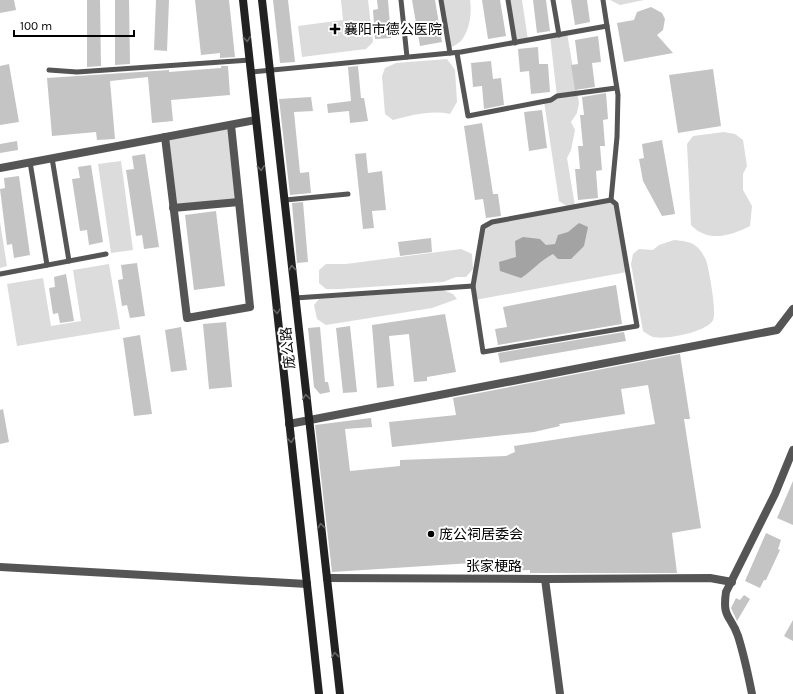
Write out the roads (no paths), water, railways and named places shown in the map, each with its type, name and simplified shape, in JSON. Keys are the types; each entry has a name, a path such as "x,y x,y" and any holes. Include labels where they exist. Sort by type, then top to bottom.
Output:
{"main road":[{"name":"庞公路","path":"243,0 319,694"},
{"name":"庞公路","path":"262,0 340,694"}],"street":[{"path":"0,168 256,120"},
{"path":"165,137 187,318 250,306 231,125"},
{"path":"173,208 239,202"},
{"path":"289,424 778,330 793,309"},
{"path":"752,694 748,669 737,634 727,619 724,605 726,592 776,494 793,450"},
{"path":"0,567 307,584"},
{"name":"张家梗路","path":"327,578 710,578 732,582"},
{"path":"545,579 560,694"}],"lane":[{"path":"401,0 408,57"},
{"path":"441,0 450,53"},
{"path":"508,0 515,43"},
{"path":"553,0 559,35"},
{"path":"603,0 616,88 617,137 611,200"},
{"path":"251,72 457,53 607,26"},
{"path":"457,53 468,116 551,100 557,96 616,88"},
{"path":"49,70 77,72 250,60"},
{"path":"52,158 69,261"},
{"path":"30,162 47,265"},
{"path":"285,200 348,194"},
{"path":"611,200 616,204 637,326 483,352 473,286 483,227 492,222 611,200"},
{"path":"0,274 106,254"},
{"path":"296,298 473,286"}],"place":[{"name":"襄阳市德公医院","path":"335,29"},
{"name":"庞公祠居委会","path":"431,534"}]}
